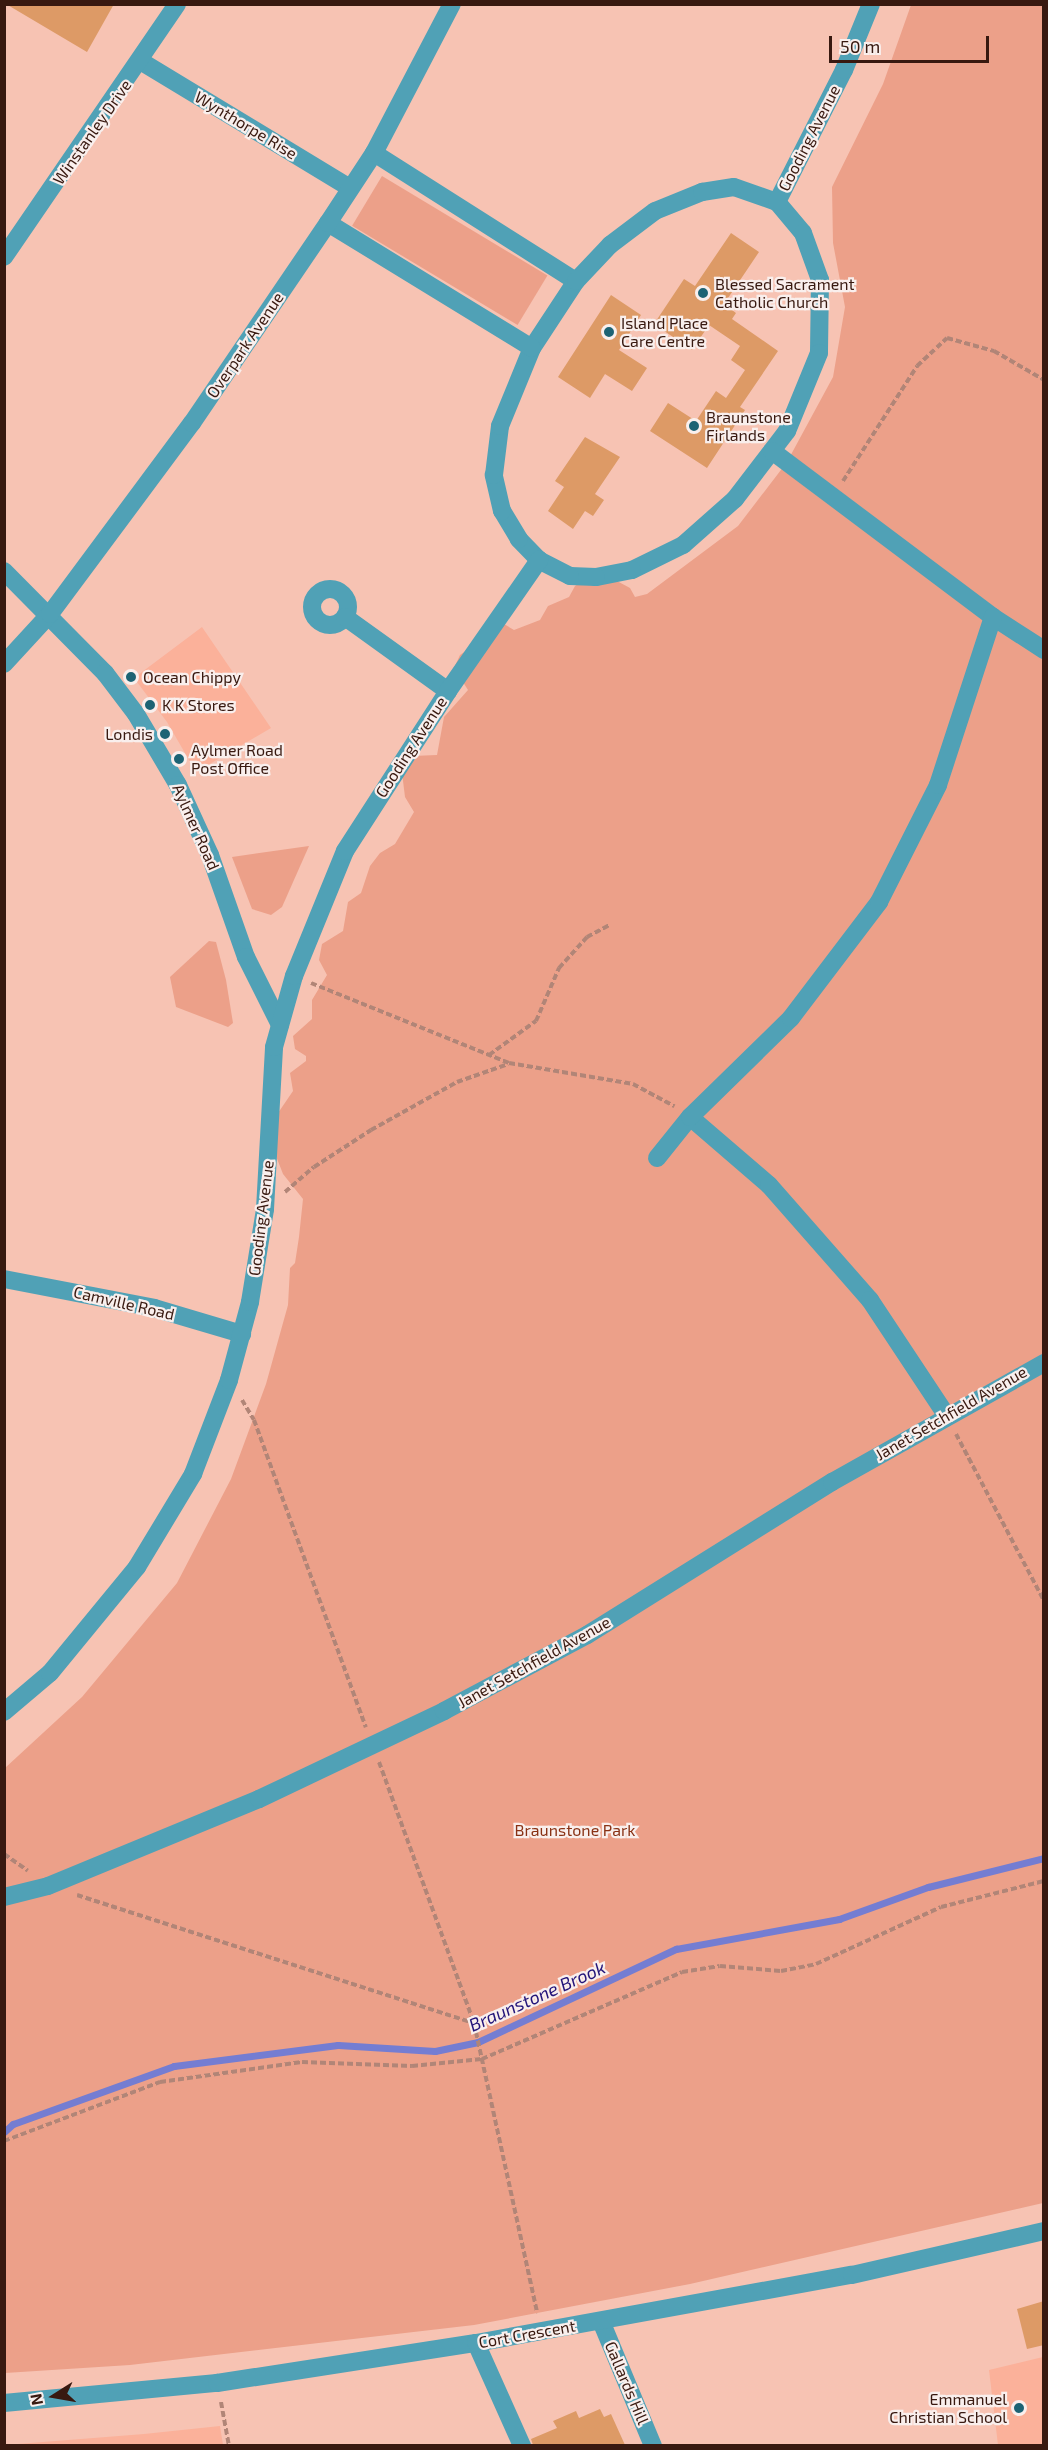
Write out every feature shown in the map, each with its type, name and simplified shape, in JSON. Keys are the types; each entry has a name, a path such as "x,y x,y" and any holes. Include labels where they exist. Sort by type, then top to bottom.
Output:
{"street":[{"name":"Winstanley Drive","path":"4,257 142,62 177,4"},
{"name":"Overpark Avenue","path":"4,664 50,614 192,423 328,223 374,153 452,4"},
{"name":"Gooding Avenue","path":"777,202 844,70 868,6"},
{"name":"Wynthorpe Rise","path":"142,62 350,188"},
{"path":"374,153 576,281"},
{"name":"Gooding Avenue","path":"734,187 777,202 804,233 820,280 819,353 787,431 772,451 735,498 683,545 632,570 596,577 570,576 538,560 519,539 502,511 494,475 500,426 532,348 576,281 610,245 655,211 702,192 734,187"},
{"path":"328,223 532,348"},
{"path":"772,451 993,617 1044,650"},
{"name":"Gooding Avenue","path":"4,1712 50,1673 137,1567 193,1474 230,1380 242,1334 265,1209 274,1047 294,976 345,851 448,691 538,560"},
{"name":"Aylmer Road","path":"4,571 50,614 105,673 136,714 178,785 210,855 246,957 280,1025"},
{"name":"Gooding Avenue","path":"345,617 448,691"},
{"path":"657,1158 690,1117 791,1018 879,902 938,785 993,617"},
{"path":"690,1117 769,1185 870,1300 946,1415"},
{"name":"Camville Road","path":"4,1279 154,1308 242,1334"},
{"name":"Janet Setchfield Avenue","path":"4,1897 48,1886 259,1799 374,1746 587,1635 946,1415 1038,1365"},
{"name":"Cort Crescent","path":"4,2403 218,2383 476,2343 852,2275 1044,2231"},
{"name":"Gallards Hill","path":"600,2321 652,2445"},
{"path":"476,2343 522,2445"}],"path":[{"path":"833,497 917,366 947,338 994,351 1044,380"},
{"path":"488,1055 536,1021 559,968 586,937 610,925"},
{"path":"294,976 509,1064 633,1084 690,1117"},
{"path":"265,1209 314,1167 370,1130 457,1082 509,1064"},
{"path":"230,1380 254,1420 474,2024 540,2331"},
{"path":"946,1415 1044,1601"},
{"path":"4,1854 48,1886 474,2024"},
{"path":"4,2141 160,2082 302,2062 412,2066 482,2059 682,1972 720,1966 781,1971 816,1964 941,1906 1044,1881"},
{"path":"218,2383 229,2445"}],"shaded area":[{"path":"202,627 271,728 196,772 167,722 134,678"},
{"name":"Emmanuel Christian School","path":"1043,2357 1043,2445 998,2445 989,2370"},
{"path":"220,2426 223,2445 5,2445 144,2434"}],"green space":[{"name":"Braunstone Park","path":"911,5 1043,5 1043,2203 690,2284 474,2325 130,2365 5,2373 5,1768 82,1697 177,1583 231,1479 266,1384 288,1305 290,1268 295,1263 299,1237 303,1199 283,1174 276,1156 278,1113 293,1091 290,1073 306,1061 306,1056 295,1049 293,1036 312,1019 312,1000 327,975 319,960 322,944 343,931 348,902 361,893 370,866 380,853 395,844 414,812 405,797 402,773 413,756 437,755 444,717 468,690 454,668 460,655 504,624 514,630 540,620 548,606 569,597 575,586 590,576 604,574 630,588 635,597 647,594 738,526 787,462 833,377 845,307 833,243 832,187 883,84"},
{"path":"382,176 547,275 518,325 352,226"},
{"path":"309,846 282,907 271,915 252,909 232,857"},
{"path":"209,941 216,942 226,980 233,1023 228,1027 176,1007 170,977"}],"building":[{"path":"6,4 114,4 87,52"},
{"path":"731,233 759,252 724,304 736,313 732,319 778,351 740,407 745,410 707,468 650,431 668,403 696,421 716,391 726,398 745,370 731,360 740,346 709,325 692,350 654,324 684,279 695,286"},
{"name":"Island Place Care Centre","path":"611,295 641,315 619,350 647,368 632,391 605,374 590,398 558,377"},
{"path":"585,437 620,457 595,494 604,500 593,516 585,511 573,529 548,511 564,487 555,481"},
{"path":"1044,2301 1044,2345 1027,2349 1017,2309"},
{"path":"600,2409 604,2417 611,2414 625,2445 533,2445 531,2439 557,2428 553,2421 576,2411 579,2418"}],"waterway":[{"name":"Braunstone Brook","path":"4,2132 13,2124 174,2066 338,2045 435,2051 478,2042 676,1949 839,1919 928,1887 1044,1858"}],"place":[{"name":"Blessed Sacrament Catholic Church","path":"703,293"},
{"name":"Island Place Care Centre","path":"609,332"},
{"name":"Braunstone Firlands","path":"694,426"},
{"name":"Ocean Chippy","path":"131,677"},
{"name":"K K Stores","path":"150,705"},
{"name":"Londis","path":"165,734"},
{"name":"Aylmer Road Post Office","path":"179,759"},
{"name":"Emmanuel Christian School","path":"1019,2408"}]}
